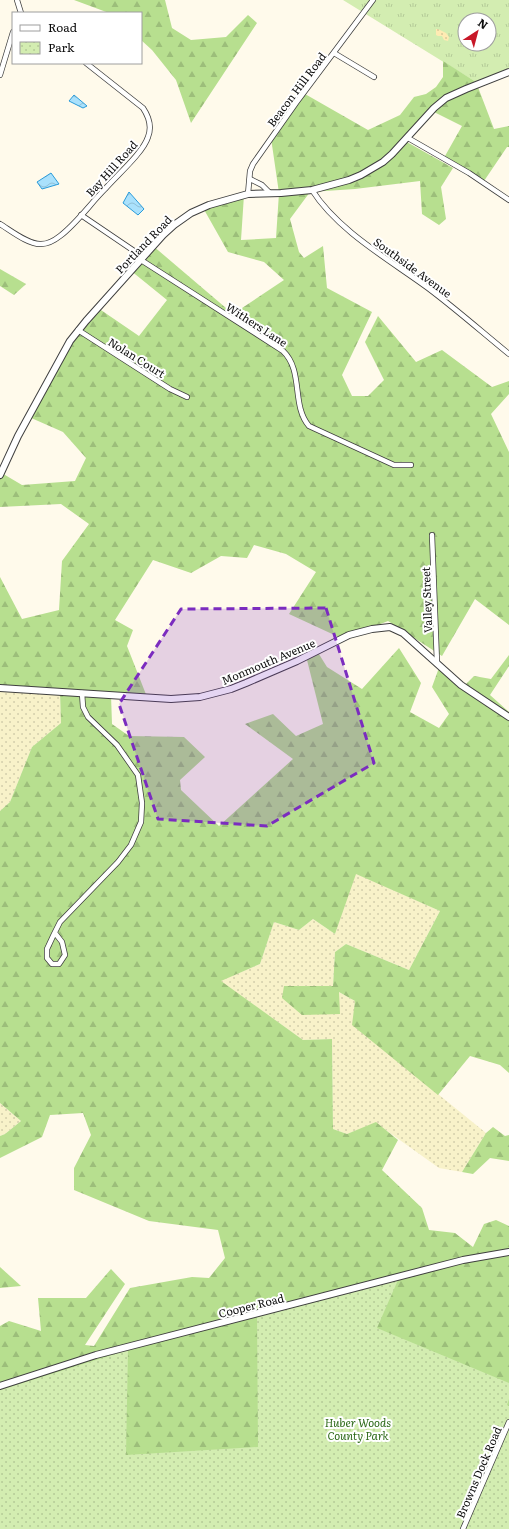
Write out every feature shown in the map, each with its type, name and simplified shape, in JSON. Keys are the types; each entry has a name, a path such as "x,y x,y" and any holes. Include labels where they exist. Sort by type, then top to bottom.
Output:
{"street":[{"path":"17,0 21,12"},
{"name":"Beacon Hill Road","path":"248,194 252,164 373,0"},
{"path":"0,75 12,35"},
{"path":"334,53 374,77"},
{"name":"Bay Hill Road","path":"0,224 30,242 41,244 47,243 60,236 144,146 149,135 150,126 147,114 137,103 87,64"},
{"name":"Portland Road","path":"0,475 21,430 78,330 174,224 191,213 209,205 248,194 312,190 349,180 369,171 383,162 408,138 434,108 446,98 509,72"},
{"path":"408,138 469,173 509,200"},
{"path":"250,179 270,193"},
{"name":"Southside Avenue","path":"312,190 318,200 354,235 430,289 509,354"},
{"name":"Withers Lane","path":"81,215 142,258 289,356 295,374 302,414 309,426 394,465 411,464"},
{"name":"Nolan Court","path":"78,330 170,389 186,397"},
{"name":"Valley Street","path":"432,535 437,663"},
{"name":"Monmouth Avenue","path":"0,688 171,699 200,697 231,689 297,662 350,635 383,627 396,629 403,633 461,685 509,717"},
{"path":"55,932 62,942 65,955 59,964 52,964 47,958 47,949 55,932 60,922 118,862 131,845 141,822 142,803 138,775 117,745 88,717 83,707 82,693"},
{"name":"Cooper Road","path":"0,1386 96,1355 463,1260 509,1252"},
{"name":"Browns Dock Road","path":"463,1529 509,1422"}],"highlighted area":[{"path":"326,608 374,763 267,826 158,819 119,704 181,609"}],"shaded area":[{"path":"0,688 60,692 61,723 32,747 10,802 0,811"},
{"path":"355,873 440,911 409,970 346,944 335,952 333,986 284,986 339,992 355,1001 353,1025 486,1133 462,1172 439,1168 376,1123 347,1134 333,1129 332,1039 303,1040 220,981 260,964 274,922 299,930 313,919 335,934"},
{"path":"0,1103 21,1121 5,1134 0,1136"}],"green space":[{"path":"74,0 165,0 172,28 191,40 226,37 248,15 257,23 191,123 176,80 152,50 142,41 142,12 106,12"},
{"path":"343,0 509,0 509,68 476,82"},
{"path":"443,61 476,82 494,129 509,126 509,147 507,147 484,181 445,156 462,126 432,111 405,141 453,168 441,187 446,219 439,225 422,214 420,181 355,189 310,192 290,219 299,252 304,258 323,246 327,288 372,312 342,375 352,396 368,396 384,380 365,342 378,316 416,362 442,350 492,387 509,381 509,394 491,414 509,452 509,625 475,599 442,656 388,621 343,639 289,614 316,572 286,554 254,545 247,558 221,556 191,573 153,560 115,620 133,630 127,646 147,697 111,695 112,724 129,736 184,737 205,757 180,780 181,790 219,826 293,759 245,724 273,714 296,736 323,724 306,656 317,651 327,667 362,689 399,648 421,683 410,712 439,728 449,714 432,687 440,665 465,685 474,676 491,679 509,655 509,666 490,695 509,712 509,1073 500,1065 470,1056 438,1095 352,1025 355,1001 339,992 340,1014 302,1015 282,998 284,986 333,986 335,952 346,944 409,970 440,911 356,874 335,934 313,919 299,930 274,922 260,964 221,981 303,1040 332,1039 333,1129 347,1134 376,1122 398,1140 382,1170 422,1208 429,1230 455,1233 473,1247 484,1224 496,1220 509,1226 509,1529 0,1529 0,1326 9,1321 41,1331 38,1298 86,1298 111,1269 125,1284 85,1345 94,1346 130,1288 192,1277 209,1278 225,1258 218,1230 149,1221 74,1190 74,1168 91,1135 83,1113 50,1115 42,1137 0,1158 0,1136 5,1134 21,1121 0,1103 0,811 10,802 32,747 61,723 60,692 0,688 0,577 22,619 59,610 62,561 89,524 61,504 0,507 0,472 22,485 75,481 86,458 63,432 29,417 73,335 98,308 139,336 167,300 130,270 152,245 233,314 284,280 264,262 228,252 202,206 244,195 241,240 276,238 279,193 271,138 305,94 368,130 400,115 414,97 426,94 436,87 443,77"},
{"path":"0,269 26,284 14,295 0,286"},
{"path":"493,1127 505,1136 509,1135 509,1161 490,1158 473,1174 462,1172 486,1133"},
{"path":"0,1267 21,1286 0,1288"},
{"name":"Huber Woods County Park","path":"398,1280 377,1328 509,1383 509,1399 507,1405 509,1406 509,1529 0,1529 0,1390 128,1350 126,1455 258,1447 257,1317"}],"sand":[{"path":"436,29 446,33 449,37 448,41 444,40 442,36 436,35"}],"water":[{"path":"74,95 87,106 83,108 69,101"},
{"path":"51,173 59,184 42,189 37,182"},
{"path":"129,192 144,209 138,215 123,203"}]}
